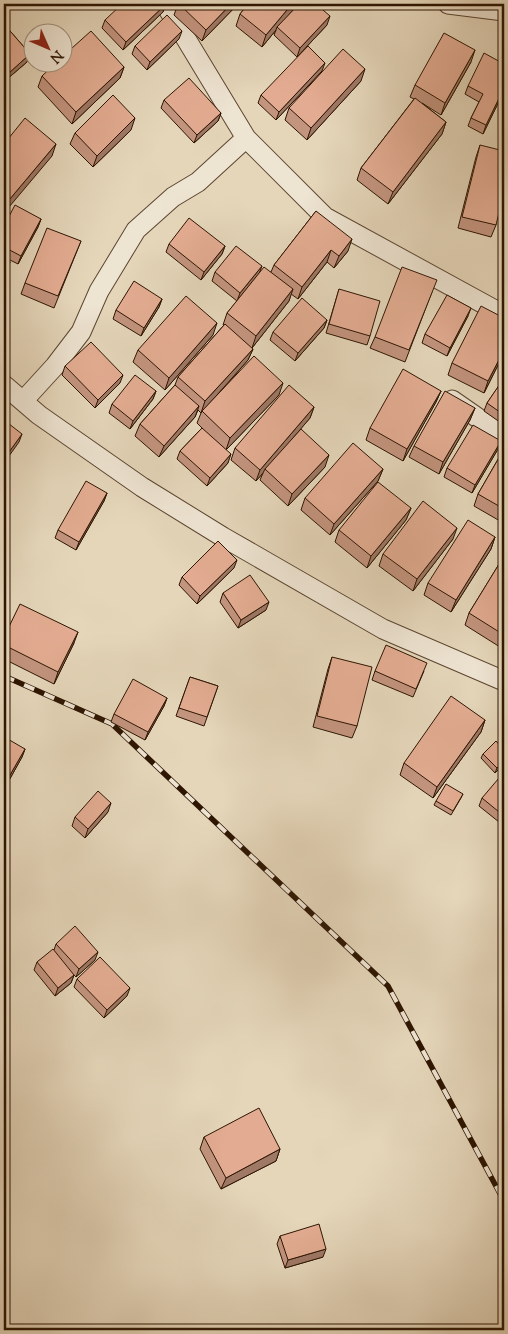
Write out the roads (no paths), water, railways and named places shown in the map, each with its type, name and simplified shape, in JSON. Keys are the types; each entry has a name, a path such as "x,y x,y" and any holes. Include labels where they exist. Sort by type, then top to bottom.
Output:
{"street":[{"path":"165,4 246,138 325,217 504,315"},
{"path":"448,4 504,11"},
{"path":"23,401 55,366 81,332 99,291 136,230 173,197 198,182 246,138"},
{"path":"4,385 39,415 142,487 223,537 383,629 504,680"},
{"path":"450,398 504,436"}],"railway":[{"path":"4,676 112,724 388,986 504,1201"}]}
